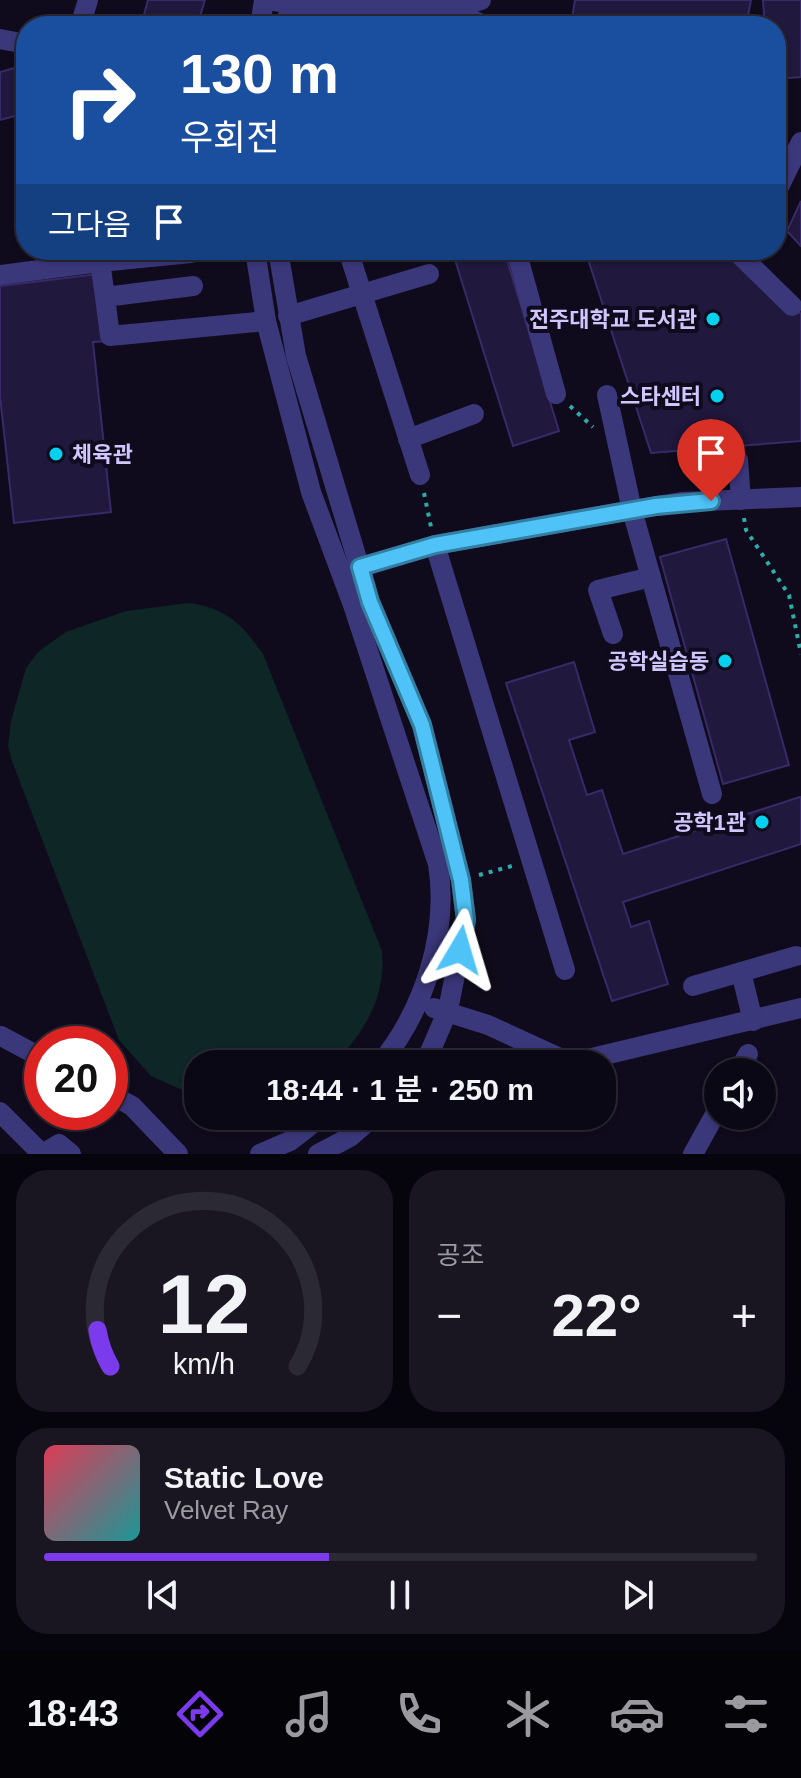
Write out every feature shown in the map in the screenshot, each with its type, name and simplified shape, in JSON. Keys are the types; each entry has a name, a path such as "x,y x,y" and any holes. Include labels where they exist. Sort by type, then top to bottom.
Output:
{"street":[{"path":"266,0 451,12 481,0"},
{"path":"786,173 801,142"},
{"path":"0,275 120,260"},
{"path":"257,260 266,321 311,492 370,602 422,725 461,880 466,920 448,1010 431,1050"},
{"path":"280,260 296,356 351,570 438,864 441,910 418,1005 403,1036 392,1050"},
{"path":"351,260 420,475"},
{"path":"519,260 556,394"},
{"path":"749,260 792,306"},
{"path":"100,262 110,336 266,321"},
{"path":"288,316 429,274"},
{"path":"105,297 193,286"},
{"path":"607,395 616,448 632,510 712,794"},
{"path":"408,439 474,414"},
{"path":"738,460 741,500"},
{"path":"351,570 435,545 681,502 801,497"},
{"path":"435,545 565,970"},
{"path":"613,634 598,590 651,577"},
{"path":"693,986 796,956"},
{"path":"741,972 753,1021"},
{"path":"418,1005 448,1010 571,1063 801,1008"},
{"path":"1,1036 24,1048"},
{"path":"128,1104 178,1154"},
{"path":"0,1112 42,1154 59,1144 71,1154"},
{"path":"260,1154 290,1141 304,1130"},
{"path":"318,1154 358,1130"},
{"path":"693,1154 706,1130"}],"path":[{"path":"556,394 616,448"},
{"path":"420,475 435,545"},
{"path":"741,500 746,530 789,595 801,654"},
{"path":"461,880 532,860"}],"green space":[{"path":"189,603 202,605 232,619 263,654 382,951 377,999 363,1027 346,1050 184,1050 184,1091 151,1076 128,1050 128,1026 114,1026 8,746 11,721 26,668 38,652 66,632 126,611"}],"building":[{"path":"148,0 205,0 200,16 144,16"},
{"path":"575,0 751,0 748,16 573,16"},
{"path":"763,0 801,0 801,77 786,78 786,16 764,16"},
{"path":"16,68 16,116 0,120 0,72"},
{"path":"801,201 801,246 787,231"},
{"path":"455,260 507,260 559,431 513,446"},
{"name":"스타센터","path":"588,260 747,260 801,314 801,441 651,453"},
{"name":"체육관","path":"98,274 108,341 93,342 111,512 14,523 0,396 0,286"},
{"name":"공학실습동","path":"726,539 789,765 723,784 660,557"},
{"name":"공학1관","path":"574,662 595,732 569,740 587,795 602,790 623,854 801,799 801,844 623,902 631,927 649,921 668,984 612,1001 506,683"}],"place":[{"name":"전주대학교 도서관","path":"713,319"},
{"name":"스타센터","path":"717,396"},
{"name":"체육관","path":"56,454"},
{"name":"공학실습동","path":"725,661"},
{"name":"공학1관","path":"762,822"}],"route":[{"path":"460,950 466,920 461,880 422,725 370,602 360,567 435,545 681,502 711,501"}]}
